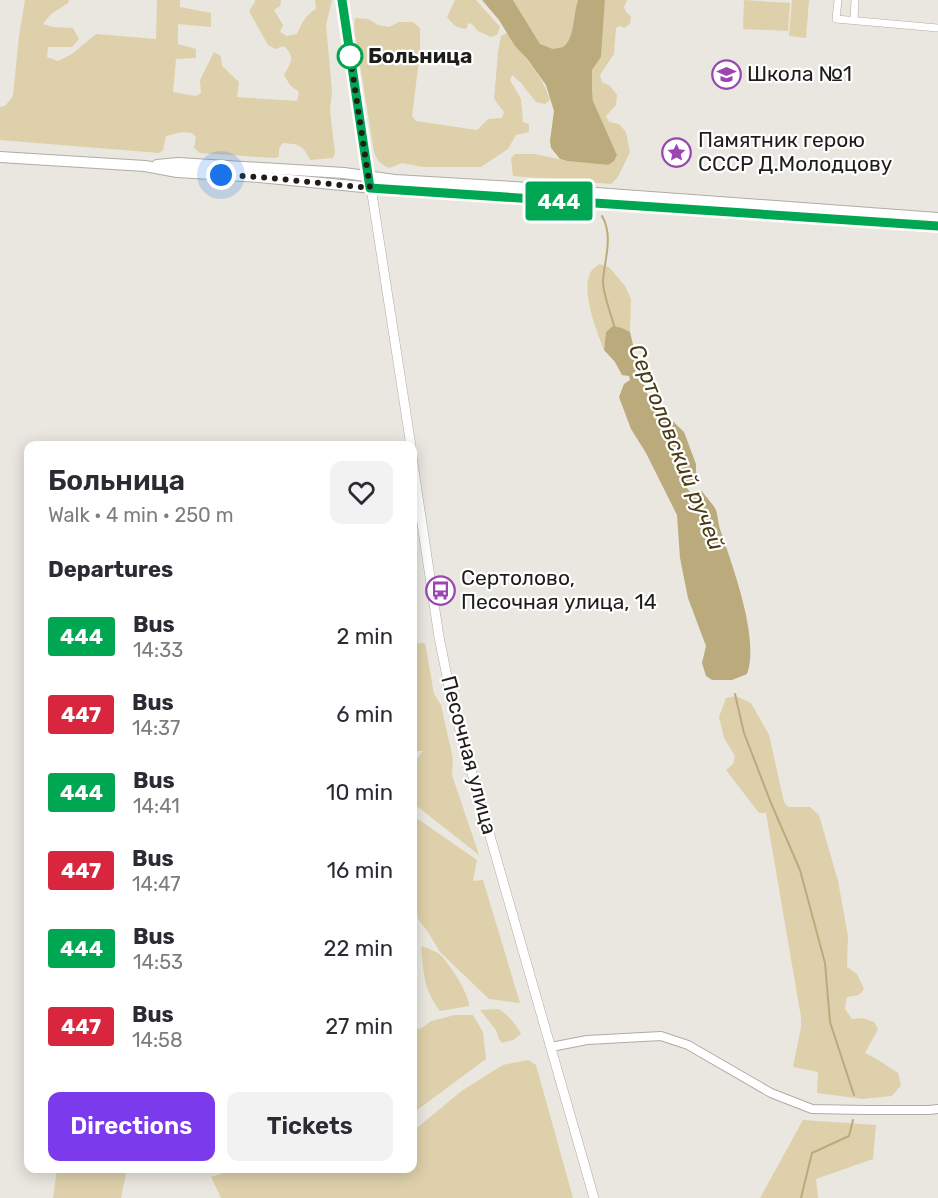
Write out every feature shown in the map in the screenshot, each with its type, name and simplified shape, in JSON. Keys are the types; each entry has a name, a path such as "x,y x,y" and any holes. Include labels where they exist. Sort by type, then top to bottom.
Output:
{"main road":[{"path":"342,0 410,441"},
{"path":"0,157 145,166 177,172 260,177 370,188 938,226"},
{"path":"145,166 178,163 332,172 394,180 938,218"},
{"name":"Песочная улица","path":"417,490 439,637 451,696 594,1198"}],"street":[{"path":"838,0 836,19 938,28"},
{"path":"854,21 855,0"},
{"path":"551,1047 587,1040 661,1036 688,1045 771,1093 812,1109 938,1109"}],"shaded area":[{"path":"25,0 69,0 51,14 43,24 73,28 79,39 72,47 48,47 47,57 58,61 72,54 96,34 156,39 157,0 180,0 180,7 211,13 211,27 178,24 178,44 196,49 196,58 176,59 173,92 196,96 201,93 200,80 214,52 221,56 222,66 239,82 237,97 297,101 299,92 290,85 284,75 290,63 290,54 284,46 275,49 268,45 249,11 255,0 280,0 280,6 274,10 283,25 280,32 287,36 297,34 306,17 316,9 315,0 332,0 326,25 332,91 330,110 335,153 333,158 310,160 300,146 283,143 279,148 279,157 274,158 200,153 194,148 196,137 192,133 182,132 166,136 163,150 159,153 0,140 0,107 5,106 13,96"},
{"path":"455,0 476,0 500,27 497,35 491,37 468,23 467,28 464,29 455,26 447,17"},
{"path":"513,0 578,0 572,32 567,43 563,47 553,49 540,44"},
{"path":"605,0 627,0 624,7 631,16 630,24 624,28 619,26 616,28 614,54 600,75 602,82 610,86 617,95 616,105 606,116 609,122 619,124 626,132 630,152 618,177 611,184 513,176 511,158 515,154 535,154 567,161 608,165 617,155 593,101 592,90 592,70 601,57"},
{"path":"744,0 790,3 788,31 743,29"},
{"path":"792,0 809,0 806,38 789,36"},
{"path":"355,18 368,19 378,25 389,27 399,22 413,22 420,28 420,52 412,116 416,121 477,130 488,119 502,118 504,112 494,99 501,36 507,33 542,81 550,100 545,104 536,102 512,75 510,80 521,99 523,122 529,124 529,132 516,135 508,149 481,167 423,167 402,163 389,168 379,162 374,152 354,28"},
{"path":"599,264 609,267 625,286 631,299 630,332 622,328 606,332 604,350 590,310 587,287 592,270"},
{"path":"417,643 425,643 434,694 441,705 453,759 452,775 479,855 417,806 417,759 423,751 417,751"},
{"path":"736,696 751,703 769,735 784,802 788,807 810,807 819,815 838,881 848,936 847,967 857,974 864,989 859,995 847,997 845,1009 852,1019 863,1018 874,1022 878,1029 865,1053 898,1073 901,1085 892,1096 863,1099 817,1093 818,1072 793,1067 801,1017 766,813 759,813 726,770 733,764 735,756 724,738 719,717 726,698"},
{"path":"417,818 477,860 473,881 483,880 520,1003 489,999 440,952 418,919"},
{"path":"421,946 437,953 448,964 458,978 469,1006 440,1011 427,988"},
{"path":"499,1009 512,1020 521,1034 513,1040 502,1043 496,1030 480,1010"},
{"path":"455,1015 473,1015 483,1032 486,1059 417,1110 417,1029 431,1021"},
{"path":"528,1060 536,1065 573,1198 221,1198 211,1177 224,1173 417,1173 417,1128 463,1090 503,1065"},
{"path":"803,1120 876,1125 873,1159 816,1179 818,1198 760,1198"},
{"path":"56,1173 126,1173 121,1198 53,1198"}],"water":[{"path":"482,0 513,0 540,44 553,49 563,47 570,38 578,0 605,0 601,57 592,70 592,90 593,101 617,155 614,161 608,165 560,159 551,148 554,111 546,85"},
{"path":"613,326 630,332 638,366 634,374 635,378 643,379 650,399 684,432 696,464 696,478 687,483 686,487 690,492 702,491 716,510 743,602 750,641 747,674 732,680 712,680 706,676 702,663 706,646 688,598 680,558 677,515 646,453 631,429 619,397 624,384 630,380 629,376 622,375 615,362 604,350 606,332"}],"waterway":[{"name":"Сертоловский ручей","path":"602,216 606,224 608,240 603,287 615,329"},
{"name":"Сертоловский ручей","path":"735,694 744,733 800,870 825,963 830,1022 854,1095"},
{"name":"Сертоловский ручей","path":"801,1198 812,1153 849,1136 853,1120"}],"bus line":[{"name":"444","path":"342,0 370,188 938,226"}],"place":[{"name":"Больница","path":"350,56"},
{"name":"Школа №1","path":"726,74"},
{"name":"Памятник герою СССР Д.Молодцову","path":"677,152"},
{"name":"Сертолово, Песочная улица, 14","path":"440,590"}],"route":[{"path":"221,175 370,188 350,56"}]}
